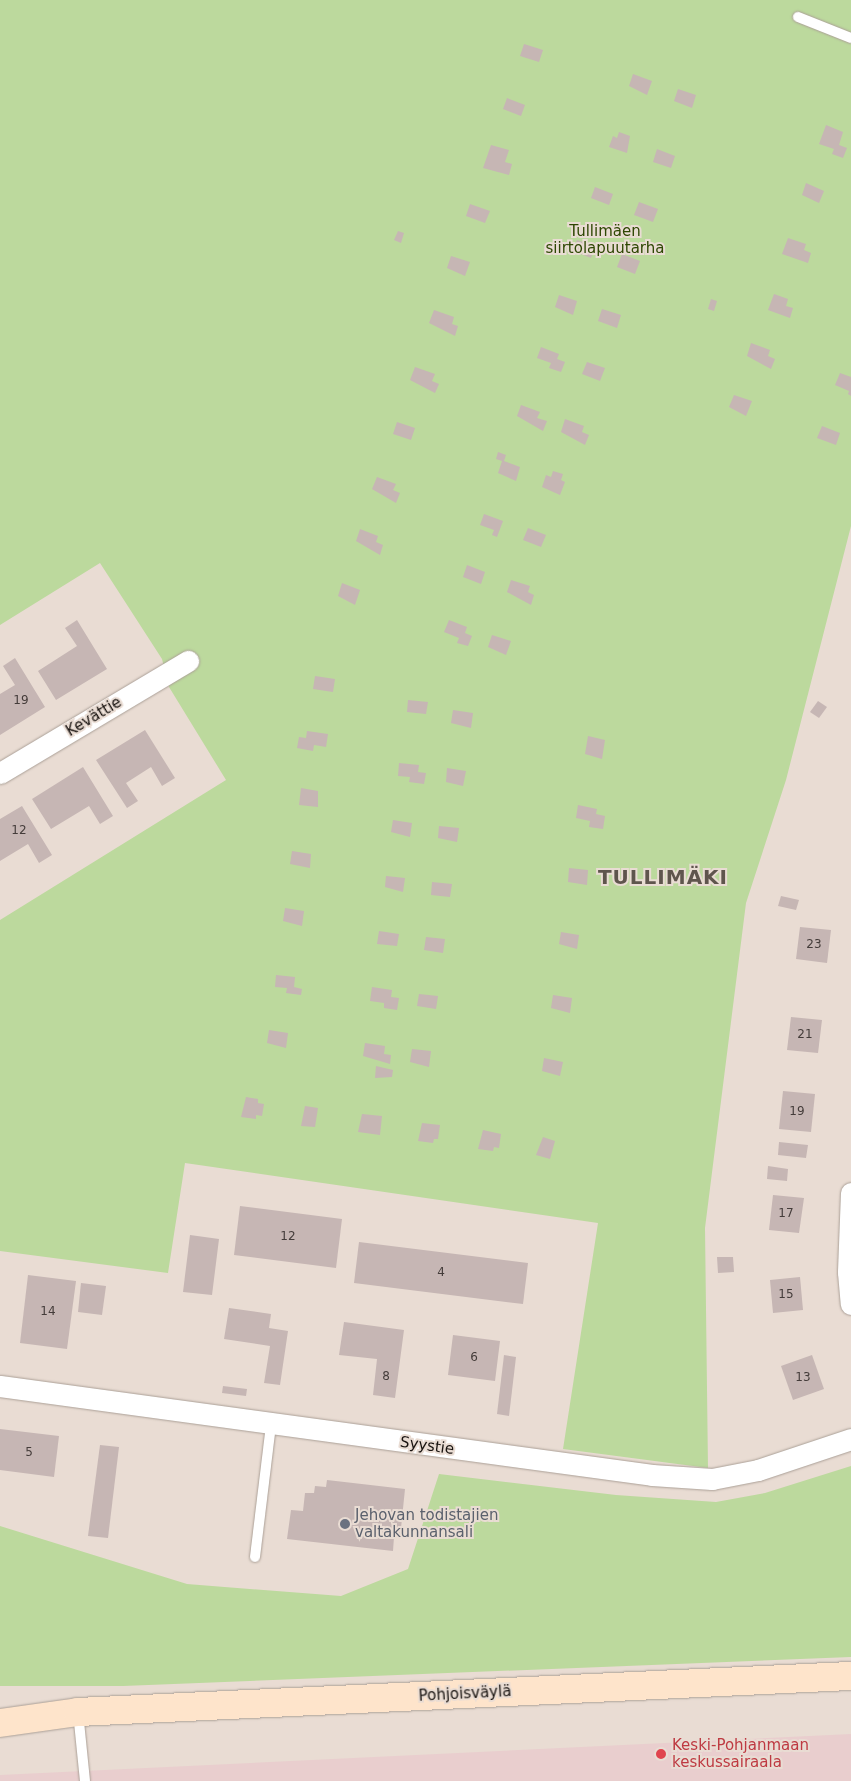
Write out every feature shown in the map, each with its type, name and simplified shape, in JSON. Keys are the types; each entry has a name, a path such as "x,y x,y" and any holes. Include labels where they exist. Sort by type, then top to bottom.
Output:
{"main road":[{"name":"Pohjoisväylä","path":"0,1723 78,1712 851,1676"},
{"name":"Pohjoisväylä","path":"0,1707 78,1712"}],"street":[{"name":"Kevättie","path":"0,773 188,661"},
{"path":"851,1192 848,1272 851,1304"},
{"name":"Syystie","path":"0,1386 574,1467 712,1479 758,1470 851,1439"}],"lane":[{"path":"798,17 851,38"},
{"path":"255,1557 271,1424"},
{"path":"78,1712 85,1781"}],"shaded area":[{"name":"Keski-Pohjanmaan keskussairaala","path":"851,1734 851,1781 0,1781 0,1775"}],"green space":[{"name":"Tullimäen siirtolapuutarha","path":"0,0 851,0 851,526 786,780 746,903 705,1228 708,1468 563,1449 598,1223 185,1163 168,1273 0,1251 0,920 226,780 169,687 162,659 100,563 0,625"},
{"path":"851,1466 851,1657 123,1686 0,1686 0,1526 187,1584 341,1596 408,1569 439,1474 616,1495 716,1502 765,1493"}],"building":[{"path":"524,44 543,50 539,62 520,56"},
{"path":"633,74 652,81 647,95 629,86"},
{"path":"678,89 696,95 692,108 674,101"},
{"path":"507,98 525,105 521,116 503,109"},
{"path":"826,125 843,132 839,145 847,148 843,158 832,154 834,149 819,144"},
{"path":"619,132 630,136 627,153 609,147 613,136 617,138"},
{"path":"491,145 509,150 505,162 512,164 509,175 483,168"},
{"path":"657,149 675,156 671,168 653,162"},
{"path":"806,183 824,191 819,203 802,195"},
{"path":"595,187 613,194 609,205 591,198"},
{"path":"639,202 658,209 653,222 634,215"},
{"path":"470,204 490,211 485,223 466,216"},
{"path":"398,231 404,233 401,243 394,240"},
{"path":"788,238 806,244 804,250 811,253 808,263 782,254"},
{"path":"577,240 595,246 591,258 573,251"},
{"path":"622,254 640,261 635,274 617,267"},
{"path":"451,256 470,262 465,276 447,268"},
{"path":"774,294 788,299 786,306 793,308 790,318 768,310"},
{"path":"559,295 577,301 573,315 555,307"},
{"path":"711,299 717,301 714,311 708,309"},
{"path":"602,309 621,315 617,328 598,321"},
{"path":"434,310 454,317 452,324 458,326 455,336 429,323"},
{"path":"751,343 770,350 768,356 775,359 771,369 747,356"},
{"path":"541,347 559,354 557,359 565,362 561,372 549,368 551,363 537,358"},
{"path":"587,362 605,368 600,381 582,374"},
{"path":"415,367 435,374 432,381 439,384 435,393 410,380"},
{"path":"840,373 851,377 851,396 848,394 849,391 835,385"},
{"path":"734,395 752,401 746,416 729,407"},
{"path":"521,405 540,412 537,418 547,421 543,431 517,416"},
{"path":"565,419 584,426 582,432 589,435 585,445 561,432"},
{"path":"397,422 415,428 411,440 393,434"},
{"path":"822,426 840,433 836,445 817,438"},
{"path":"498,452 506,455 504,461 520,467 516,481 498,473 502,461 496,459"},
{"path":"553,471 563,474 561,480 565,482 560,495 542,487 546,475 551,477"},
{"path":"377,477 396,484 393,490 400,493 396,503 372,489"},
{"path":"484,514 503,521 497,537 492,535 494,530 480,525"},
{"path":"528,528 546,535 541,547 523,540"},
{"path":"360,529 378,536 376,542 383,545 380,555 356,541"},
{"path":"467,565 485,572 481,584 463,577"},
{"path":"511,580 530,586 528,592 534,595 531,605 507,592"},
{"path":"342,583 360,590 355,605 338,596"},
{"path":"77,620 107,669 56,700 38,671 77,646 65,628"},
{"path":"449,620 467,627 465,633 472,636 468,646 457,643 459,638 444,632"},
{"path":"492,635 511,641 506,655 488,647"},
{"path":"15,658 45,707 0,735 0,694 15,685 3,666"},
{"path":"315,676 335,679 333,692 313,689"},
{"path":"408,700 428,702 426,714 407,712"},
{"path":"818,701 827,707 819,718 810,712"},
{"path":"453,710 473,713 471,728 451,723"},
{"path":"145,730 175,778 162,786 151,767 126,783 138,801 127,808 96,760"},
{"path":"307,731 328,734 326,747 314,745 313,751 297,748 299,737 306,738"},
{"path":"588,736 605,740 602,759 585,754"},
{"path":"399,763 419,765 418,772 426,773 424,784 409,782 410,777 398,776"},
{"path":"83,767 113,816 100,824 89,806 51,829 32,799"},
{"path":"447,768 466,771 463,786 446,782"},
{"path":"301,788 318,791 318,807 299,805"},
{"path":"578,805 597,809 596,814 605,816 603,829 589,827 590,821 576,818"},
{"path":"22,806 52,855 39,863 28,844 0,861 0,819"},
{"path":"393,820 412,823 410,837 391,832"},
{"path":"439,826 459,828 457,842 438,838"},
{"path":"292,851 311,854 310,868 290,864"},
{"path":"569,868 588,870 587,885 568,882"},
{"path":"386,876 405,878 403,892 385,887"},
{"path":"432,882 452,884 450,897 431,895"},
{"path":"781,896 799,900 796,910 778,906"},
{"path":"285,908 304,911 302,926 283,921"},
{"path":"800,927 831,930 827,963 796,959"},
{"path":"379,931 399,934 397,946 377,944"},
{"path":"561,932 579,935 577,949 559,944"},
{"path":"426,937 445,939 443,953 424,950"},
{"path":"276,975 295,977 294,987 302,989 301,995 286,993 287,988 275,987"},
{"path":"372,987 392,990 391,997 399,998 397,1010 384,1008 384,1003 370,1001"},
{"path":"419,994 438,996 436,1009 417,1006"},
{"path":"553,995 572,998 570,1013 551,1008"},
{"path":"791,1017 822,1020 818,1053 787,1050"},
{"path":"269,1030 288,1033 286,1048 267,1043"},
{"path":"365,1043 385,1046 384,1054 391,1055 390,1064 363,1056"},
{"path":"412,1049 431,1051 429,1067 410,1062"},
{"path":"544,1058 563,1062 560,1076 542,1071"},
{"path":"376,1066 393,1070 392,1077 375,1078"},
{"path":"783,1091 815,1094 811,1132 779,1129"},
{"path":"246,1097 258,1099 258,1103 264,1104 262,1116 256,1115 256,1119 241,1117"},
{"path":"305,1106 318,1108 315,1127 301,1126"},
{"path":"362,1114 382,1116 380,1135 358,1132"},
{"path":"422,1123 440,1125 438,1139 434,1139 433,1143 418,1141"},
{"path":"483,1130 501,1134 499,1148 494,1147 493,1151 478,1149"},
{"path":"543,1137 555,1141 550,1159 536,1155"},
{"path":"779,1142 808,1145 806,1158 778,1155"},
{"path":"768,1166 788,1169 787,1181 767,1179"},
{"path":"773,1195 804,1198 799,1233 769,1230"},
{"path":"240,1206 342,1219 336,1268 234,1255"},
{"path":"190,1235 219,1239 212,1295 183,1292"},
{"path":"359,1242 528,1263 523,1304 354,1283"},
{"path":"717,1257 733,1257 734,1272 718,1273"},
{"path":"28,1275 76,1281 67,1349 20,1343"},
{"path":"800,1277 803,1310 773,1313 770,1280"},
{"path":"81,1283 106,1286 102,1315 78,1312"},
{"path":"229,1308 271,1314 269,1328 288,1331 280,1385 264,1383 270,1346 224,1339"},
{"path":"344,1322 404,1330 395,1398 373,1395 377,1359 339,1355"},
{"path":"453,1335 500,1341 495,1381 448,1375"},
{"path":"504,1355 516,1357 509,1416 497,1414"},
{"path":"812,1355 824,1389 793,1400 781,1366"},
{"path":"223,1386 247,1389 246,1396 222,1393"},
{"path":"0,1429 59,1436 54,1477 0,1470"},
{"path":"100,1445 119,1447 108,1538 88,1536"},
{"name":"Jehovan todistajien valtakunnansali","path":"327,1480 405,1489 400,1538 394,1537 393,1551 287,1539 291,1510 303,1511 305,1493 314,1493 315,1486 326,1487"}],"place":[{"name":"Jehovan todistajien valtakunnansali","path":"345,1524"},
{"name":"Keski-Pohjanmaan keskussairaala","path":"661,1754"}],"district":[{"name":"TULLIMÄKI","path":"663,877"}]}
